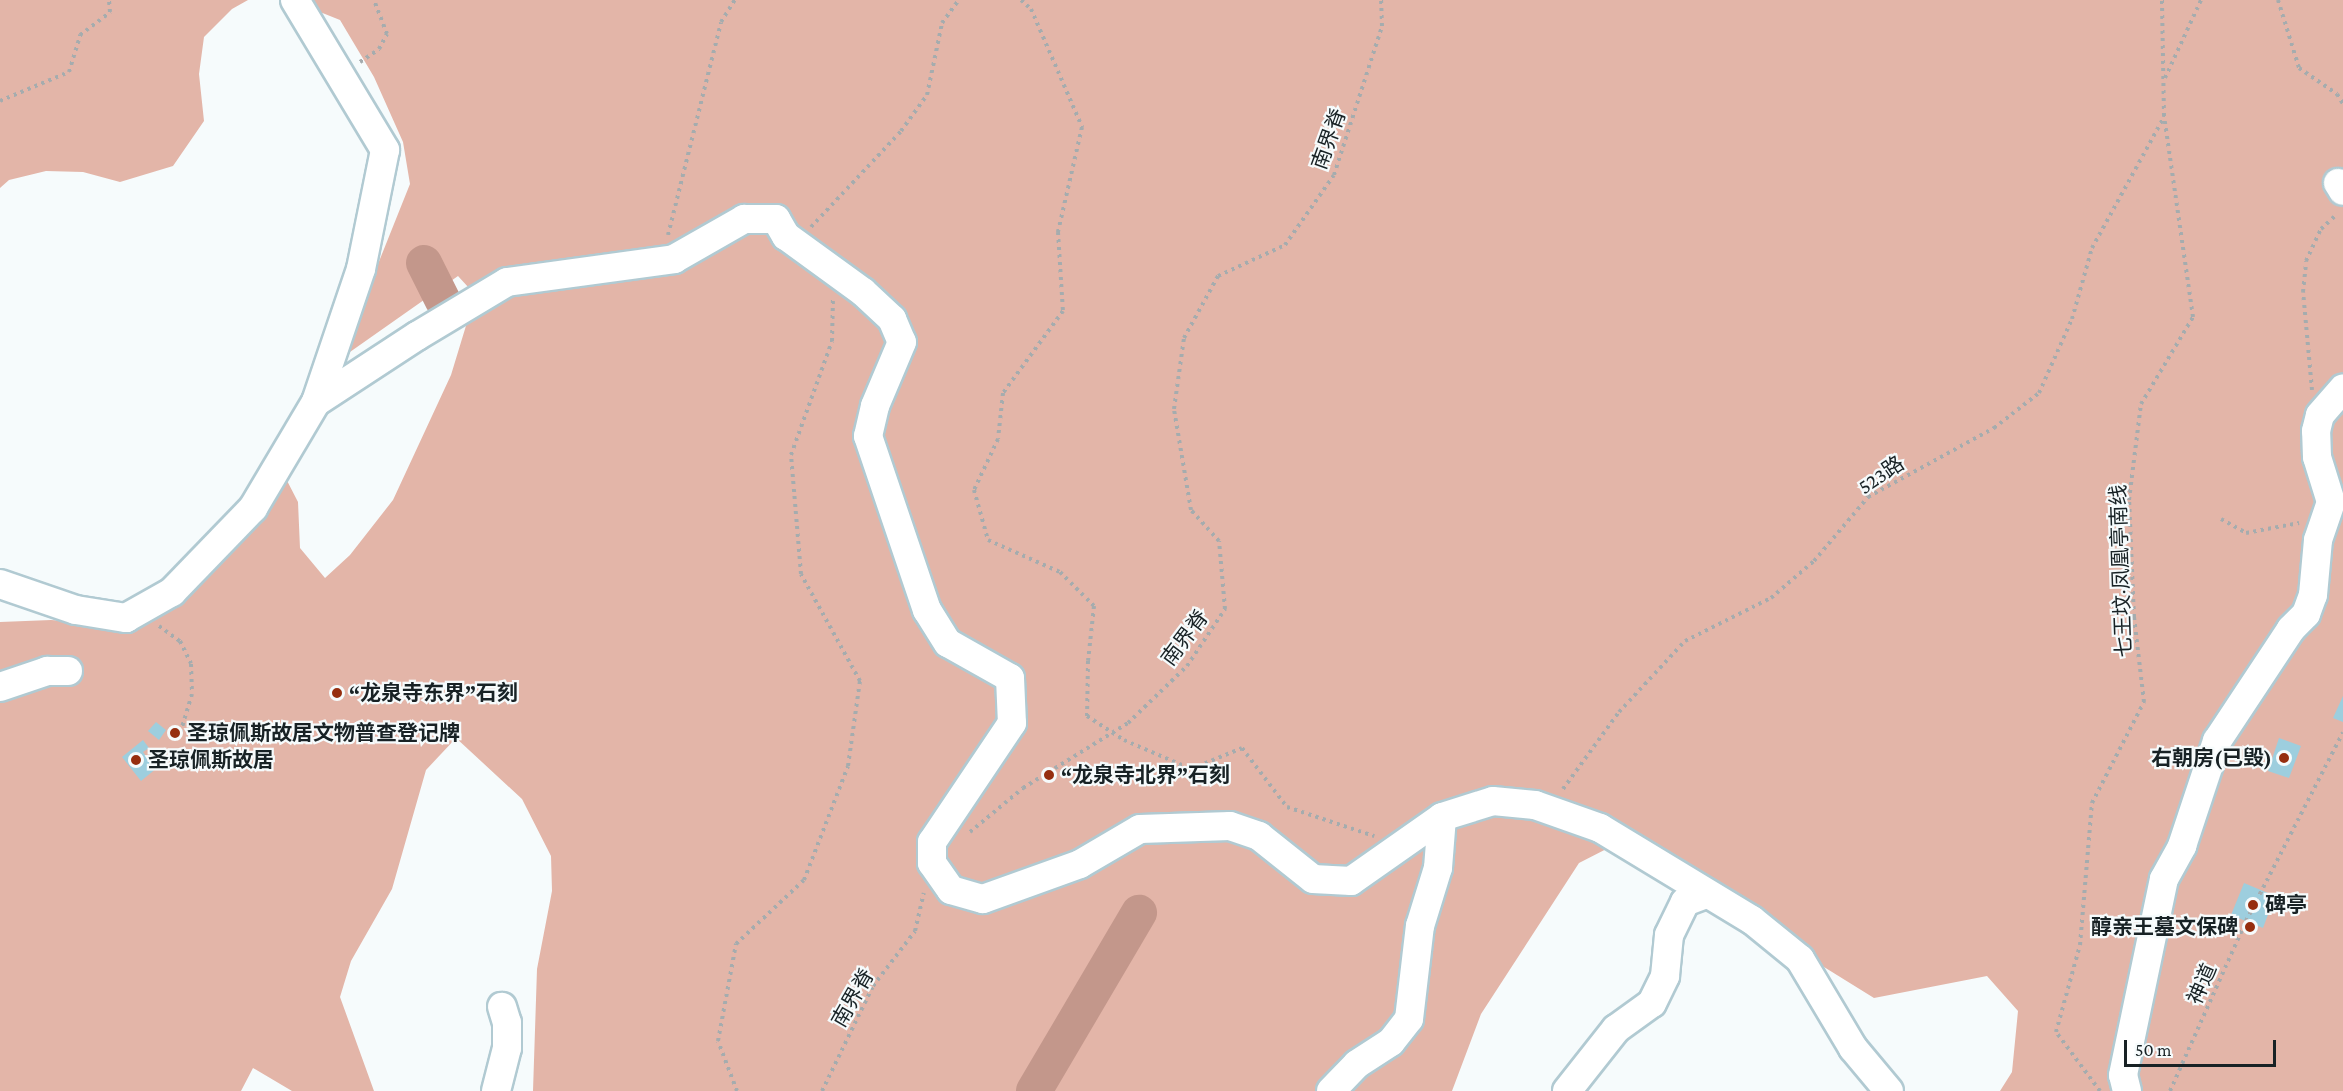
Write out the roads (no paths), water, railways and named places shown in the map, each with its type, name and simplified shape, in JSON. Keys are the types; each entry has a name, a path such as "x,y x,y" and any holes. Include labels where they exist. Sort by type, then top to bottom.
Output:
{"street":[{"path":"0,584 76,610 126,618 172,592 253,508 316,402 361,269 385,150 296,0"},
{"path":"316,402 507,282 674,259 744,219 776,219 794,241 892,319 902,342 875,406 868,436 927,610 948,643 1010,678 1012,723 932,842 932,863 951,890 983,899 1080,864 1140,829 1230,826 1259,836 1313,879 1351,881 1398,844 1442,817 1493,801 1535,805 1600,828 1752,920 1800,959 1852,1048 1889,1091"},
{"path":"2127,1091 2123,1075 2164,879 2182,846 2217,741 2291,629 2306,614 2313,595 2324,525 2331,502 2317,457 2316,431 2320,415 2343,389"},
{"path":"0,687 47,671 68,670"},
{"path":"1331,1091 1357,1064 1391,1042 1409,1019 1420,926 1438,868 1442,817"},
{"path":"1567,1091 1616,1029 1652,1003 1665,976 1669,935 1685,902 1706,894"},
{"path":"496,1091 507,1048 507,1023 502,1007"}],"waterway":[{"path":"424,263 443,301"},
{"path":"1034,1091 1139,913"}],"place":[{"name":"“龙泉寺东界”石刻","path":"337,693"},
{"name":"圣琼佩斯故居文物普查登记牌","path":"175,733"},
{"name":"右朝房(已毁)","path":"2284,758"},
{"name":"圣琼佩斯故居","path":"136,760"},
{"name":"“龙泉寺北界”石刻","path":"1049,775"},
{"name":"碑亭","path":"2253,905"},
{"name":"醇亲王墓文保碑","path":"2250,927"}]}
